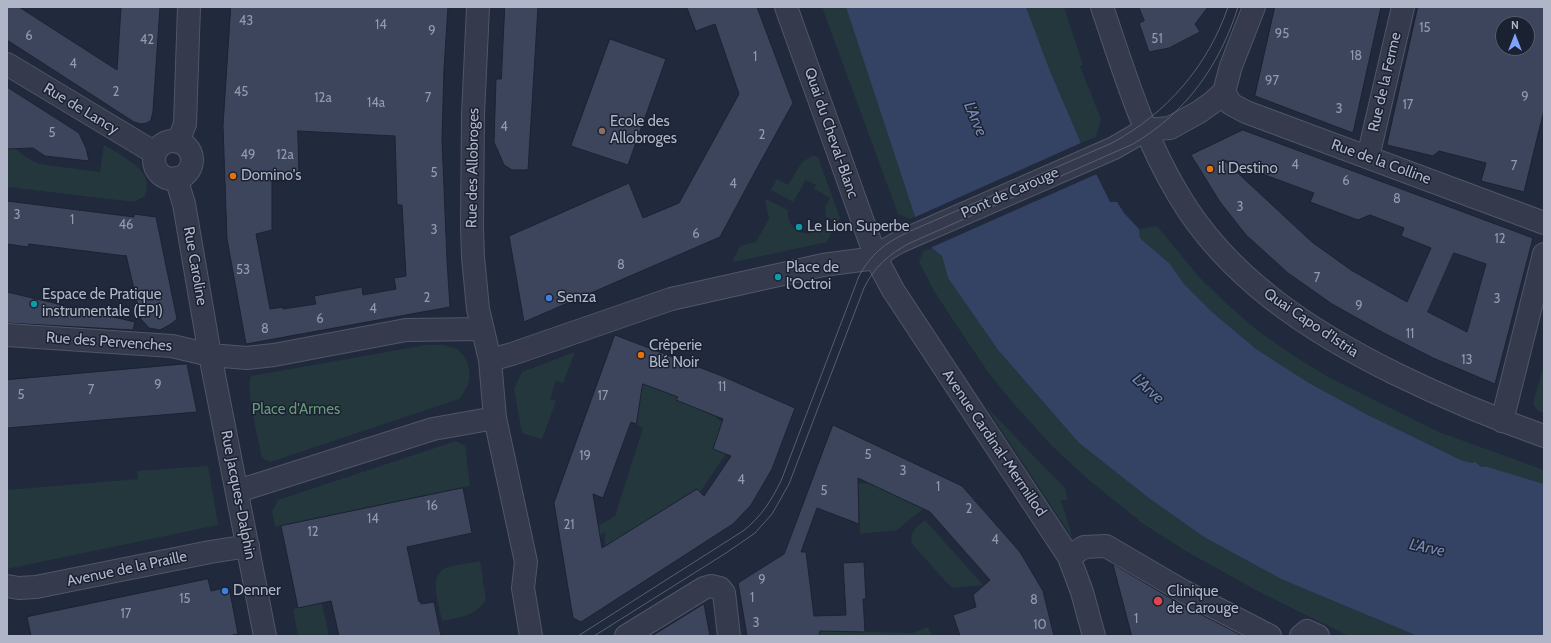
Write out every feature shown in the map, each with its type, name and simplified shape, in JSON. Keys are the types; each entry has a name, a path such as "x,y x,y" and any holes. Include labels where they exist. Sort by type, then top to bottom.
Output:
{"street":[{"path":"178,142 184,124 189,7"},
{"name":"Rue des Allobroges","path":"478,7 473,115 472,226 478,309 482,329"},
{"name":"Quai du Cheval-Blanc","path":"786,7 876,258"},
{"name":"Quai Capo d'Istria","path":"1102,7 1137,109 1145,130 1161,163 1178,195 1202,230 1223,254 1274,302 1331,340 1369,361 1432,392 1502,421 1544,436"},
{"path":"1145,130 1170,128 1204,108 1224,92 1231,66 1254,7"},
{"name":"Rue de la Ferme","path":"1368,157 1403,7"},
{"name":"Rue de Lancy","path":"8,66 156,154"},
{"name":"Rue de la Colline","path":"1224,92 1231,104 1246,112 1544,223"},
{"name":"Pont de Carouge","path":"876,258 887,249 908,238 1114,148 1145,130"},
{"path":"171,141 178,142 185,145 190,150 192,157 191,165 183,176 168,178 161,174 156,168 154,161 159,147 171,141"},
{"name":"Rue Caroline","path":"176,178 184,204 210,355"},
{"path":"1502,421 1544,254"},
{"path":"490,360 512,354 671,299 823,265 876,258"},
{"name":"Avenue Cardinal-Mermillod","path":"876,258 893,290 1069,556 1082,592 1094,636"},
{"path":"210,355 247,358 274,355 406,330 482,329 490,360 495,418 526,562 523,588 531,636"},
{"name":"Rue des Pervenches","path":"7,335 172,346 210,355"},
{"name":"Rue Jacques-Dalphin","path":"210,355 238,491 265,636"},
{"path":"238,491 433,428 495,418"},
{"name":"Avenue de la Praille","path":"7,586 19,588 36,587 210,552 248,546"},
{"path":"1069,556 1084,547 1106,546 1183,591 1270,636"},
{"path":"626,636 704,588 711,586 720,588 724,593 729,636"},
{"path":"1301,636 1307,631 1318,636"}],"green space":[{"path":"822,7 846,7 915,217 910,219 898,214"},
{"path":"1026,7 1064,7 1083,65 1080,66 1101,119 1096,137 1081,143 1050,71"},
{"path":"104,145 138,167 146,180 147,187 145,196 134,202 7,187 7,149 15,148 24,156 39,164 100,172"},
{"path":"812,156 818,157 840,218 837,222 826,217 825,208 830,198 814,189 816,185 806,180 793,202 771,190 777,179 788,185 802,162"},
{"path":"766,199 788,210 790,223 798,231 809,233 821,228 831,233 827,242 734,262 733,259 740,246 756,242 769,219 765,201"},
{"path":"1157,226 1199,277 1227,304 1258,331 1294,356 1330,378 1439,432 1544,470 1544,484 1488,467 1482,467 1479,464 1463,461 1364,413 1309,383 1256,349 1212,312 1184,284 1170,264 1140,238 1139,229"},
{"path":"932,248 942,256 948,278 998,350 1079,443 1150,499 1204,537 1281,579 1415,635 1432,636 1349,636 1263,594 1184,550 1142,523 1090,481 1053,447 1012,402 988,372 934,291 919,262 923,251"},
{"name":"Place d'Armes","path":"426,345 451,347 458,350 465,358 470,372 469,382 459,399 270,462 262,458 251,403 251,376"},
{"path":"575,352 563,383 556,381 550,399 556,401 542,439 522,433 514,389 522,372"},
{"path":"1544,364 1544,413 1538,411 1533,404"},
{"path":"644,381 702,405 700,410 716,417 720,421 723,420 713,449 726,454 700,492 696,489 605,546 605,532 600,536 598,526 615,516 643,428 633,423 639,406"},
{"path":"985,405 1065,488 1068,499 1061,501 1073,539"},
{"path":"456,441 465,446 470,486 275,527 272,511 278,500"},
{"path":"208,466 218,525 7,569 7,490 138,479 137,471"},
{"path":"869,483 923,509 897,530 860,534 858,484"},
{"path":"925,520 983,585 953,588 912,544 912,533"},
{"path":"480,561 486,600 477,610 472,613 442,621 436,593 439,573 451,566"},
{"path":"322,603 329,636 298,636 293,609"},
{"path":"928,627 932,636 819,636 820,631 913,633"}],"water":[{"name":"L'Arve","path":"846,7 1026,7 1050,71 1081,143 1110,202 1117,202 1124,213 1139,229 1140,238 1170,264 1184,284 1212,312 1256,349 1309,383 1364,413 1463,461 1475,462 1482,467 1488,467 1544,484 1544,636 1415,635 1281,579 1204,537 1150,499 1079,443 998,350 948,278 942,256 932,248 915,217"}],"pier":[{"path":"1083,142 1099,173 930,248 913,218"}],"building":[{"path":"7,7 19,7 117,70 121,7 160,7 153,111 151,120 147,123 141,124 134,122 7,40"},
{"path":"231,7 448,7 442,139 450,307 246,344 227,239 223,126","holes":["298,131 395,136 397,205 402,205 406,276 394,278 396,289 363,295 362,287 314,296 316,304 283,309 283,307 270,309 256,234 272,230 272,180 299,180"]},
{"path":"505,7 538,7 528,170 512,170 504,165 494,142 496,79 501,79"},
{"path":"687,7 757,7 793,103 720,237 524,322 509,236 629,183 643,218 679,203 739,94 715,24 696,31"},
{"path":"1139,7 1208,7 1195,24 1200,32 1169,48 1149,52 1139,23 1144,21"},
{"path":"1275,7 1381,7 1353,133 1255,96"},
{"path":"1418,7 1544,7 1544,110 1524,192 1481,181 1486,163 1439,151 1433,156 1387,145"},
{"path":"610,39 666,59 628,165 571,146"},
{"path":"7,87 79,133 86,148 89,161 45,156 33,148 7,149"},
{"path":"1243,130 1533,238 1495,384 1433,358 1382,332 1332,304 1288,273 1246,235 1220,202 1191,155","holes":["1224,160 1314,193 1310,202 1358,220 1370,215 1404,228 1401,236 1431,248 1407,302 1351,270 1312,242","1454,253 1486,264 1467,332 1428,312"]},
{"path":"7,201 134,217 134,214 156,217 177,319 160,330 149,328 141,319 126,255 29,244 28,247 7,244"},
{"name":"Espace de Pratique instrumentale (EPI)","path":"7,292 135,322 133,330 7,323"},
{"path":"615,335 722,376 795,408 772,469 751,505 733,524 581,622 573,618 554,503","holes":["643,384 678,397 676,400 723,419 713,449 731,456 704,496 697,489 602,548 593,494 603,498 631,422 636,424"]},
{"path":"187,364 197,412 7,428 7,380"},
{"path":"833,425 962,486 1020,552 1043,591 1054,636 960,636 953,615 976,607 973,595 990,580 930,512 858,478 859,524 817,508 801,552 806,552 814,616 846,615 843,563 864,562 866,599 863,599 865,632 820,631 819,636 747,636 738,583 784,554"},
{"path":"463,488 472,533 407,547 419,602 421,601 421,604 434,602 441,636 339,636 331,601 298,608 281,526"},
{"name":"Clinique de Carouge","path":"1113,564 1177,602 1243,636 1132,636"},
{"path":"208,579 211,591 229,587 238,634 228,636 31,636 27,617"},
{"path":"704,604 710,636 652,636"}],"tram line":[{"path":"578,636 743,531 760,514 781,481 859,276 868,262 879,250 891,241 906,233 1112,143 1132,131 1168,102 1197,68 1220,29 1228,7"},
{"path":"594,636 726,553 755,533 772,514 789,484 864,288 877,267 895,252 910,243 1133,144 1152,132 1169,118 1199,86 1221,49 1238,7"}],"place":[{"name":"Ecole des Allobroges","path":"602,131"},
{"name":"il Destino","path":"1210,169"},
{"name":"Domino's","path":"233,176"},
{"name":"Le Lion Superbe","path":"799,227"},
{"name":"Place de l'Octroi","path":"778,277"},
{"name":"Senza","path":"549,298"},
{"name":"Espace de Pratique instrumentale (EPI)","path":"34,304"},
{"name":"Crêperie Blé Noir","path":"641,355"},
{"name":"Denner","path":"225,591"},
{"name":"Clinique de Carouge","path":"1158,601"}]}
